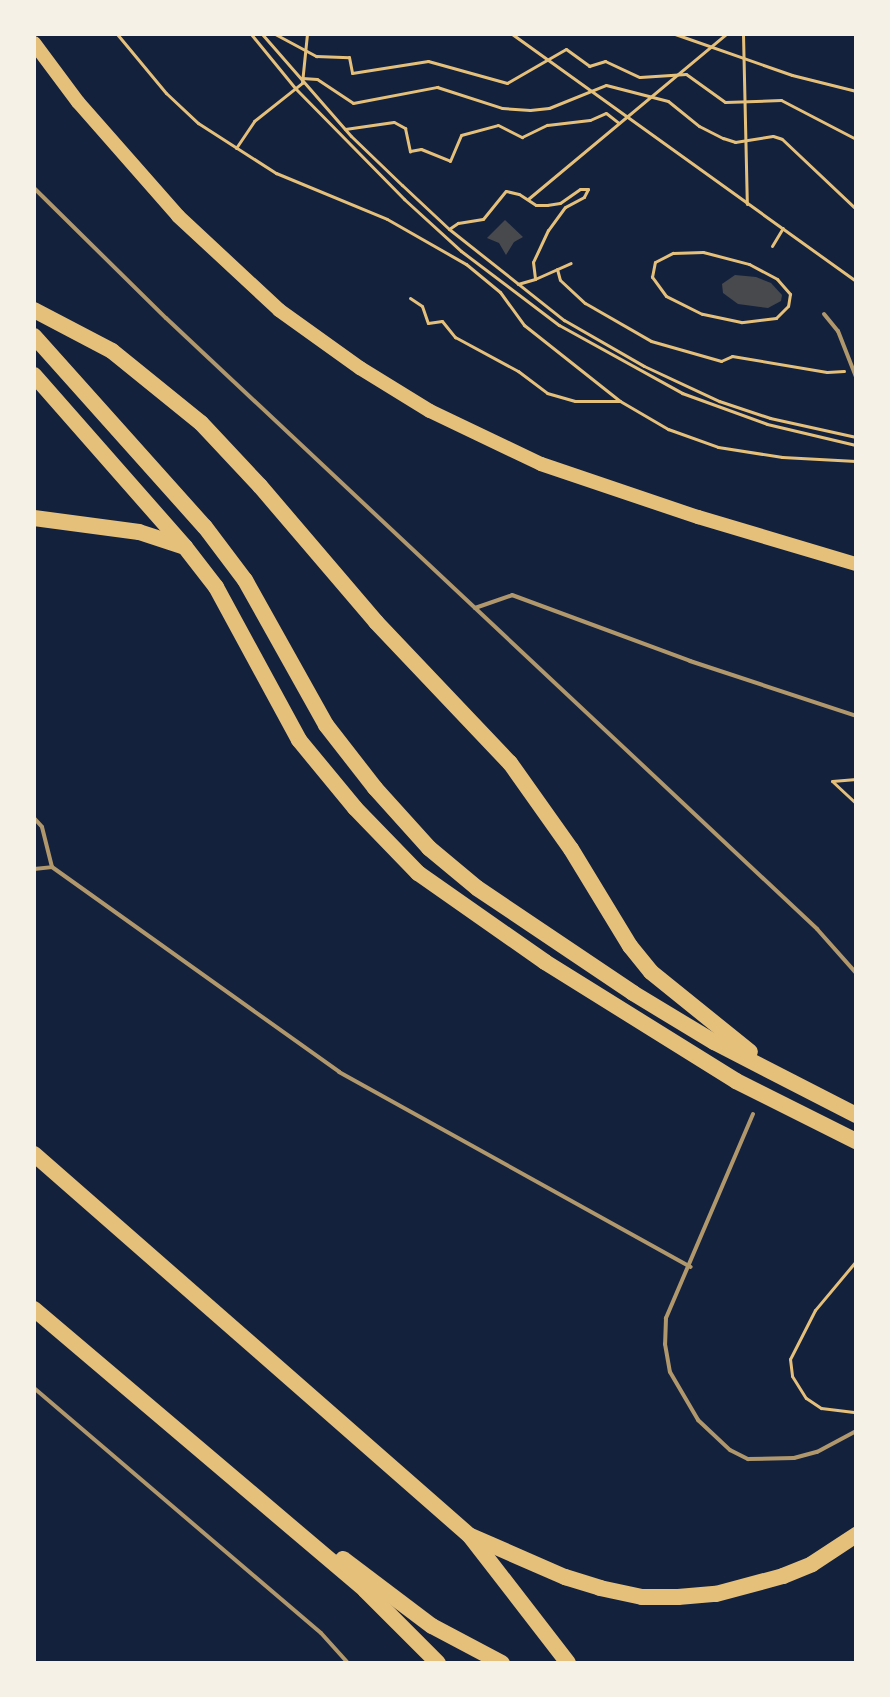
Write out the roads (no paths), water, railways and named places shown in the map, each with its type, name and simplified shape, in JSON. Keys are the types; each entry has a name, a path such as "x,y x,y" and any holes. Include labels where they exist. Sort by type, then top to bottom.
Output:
{"highway":[{"path":"34,310 68,325 146,375 201,423 260,486 376,622 510,763 571,849 630,946 651,972 677,997 791,1083"},
{"path":"34,336 205,527 245,580 326,725 375,788 429,848 532,927 687,1025 856,1115"},
{"path":"34,375 185,547 216,587 299,740 355,808 418,873 545,962 736,1081 856,1141"},
{"path":"34,518 139,532 185,547"},
{"path":"34,1154 470,1536 568,1663"},
{"path":"34,1309 365,1590 438,1663"},
{"path":"214,1462 432,1626 500,1662"},
{"path":"470,1536 565,1577 600,1588 642,1597 678,1597 716,1594 783,1576 812,1564 856,1535"}],"main road":[{"path":"34,43 78,102 178,216 279,310 360,368 430,411 541,464 671,509 856,564"}],"lane":[{"path":"34,188 166,318 817,929 856,973"},
{"path":"824,314 838,331 855,374"},
{"path":"475,608 512,595 675,656 856,716"},
{"path":"34,818 42,827 52,867 339,1072 691,1267"},
{"path":"34,869 52,867"},
{"path":"753,1114 691,1267 666,1318 665,1344 670,1372 683,1397 713,1436 748,1459 770,1461 817,1452 856,1431"},
{"path":"34,1388 321,1633 348,1663"}]}
